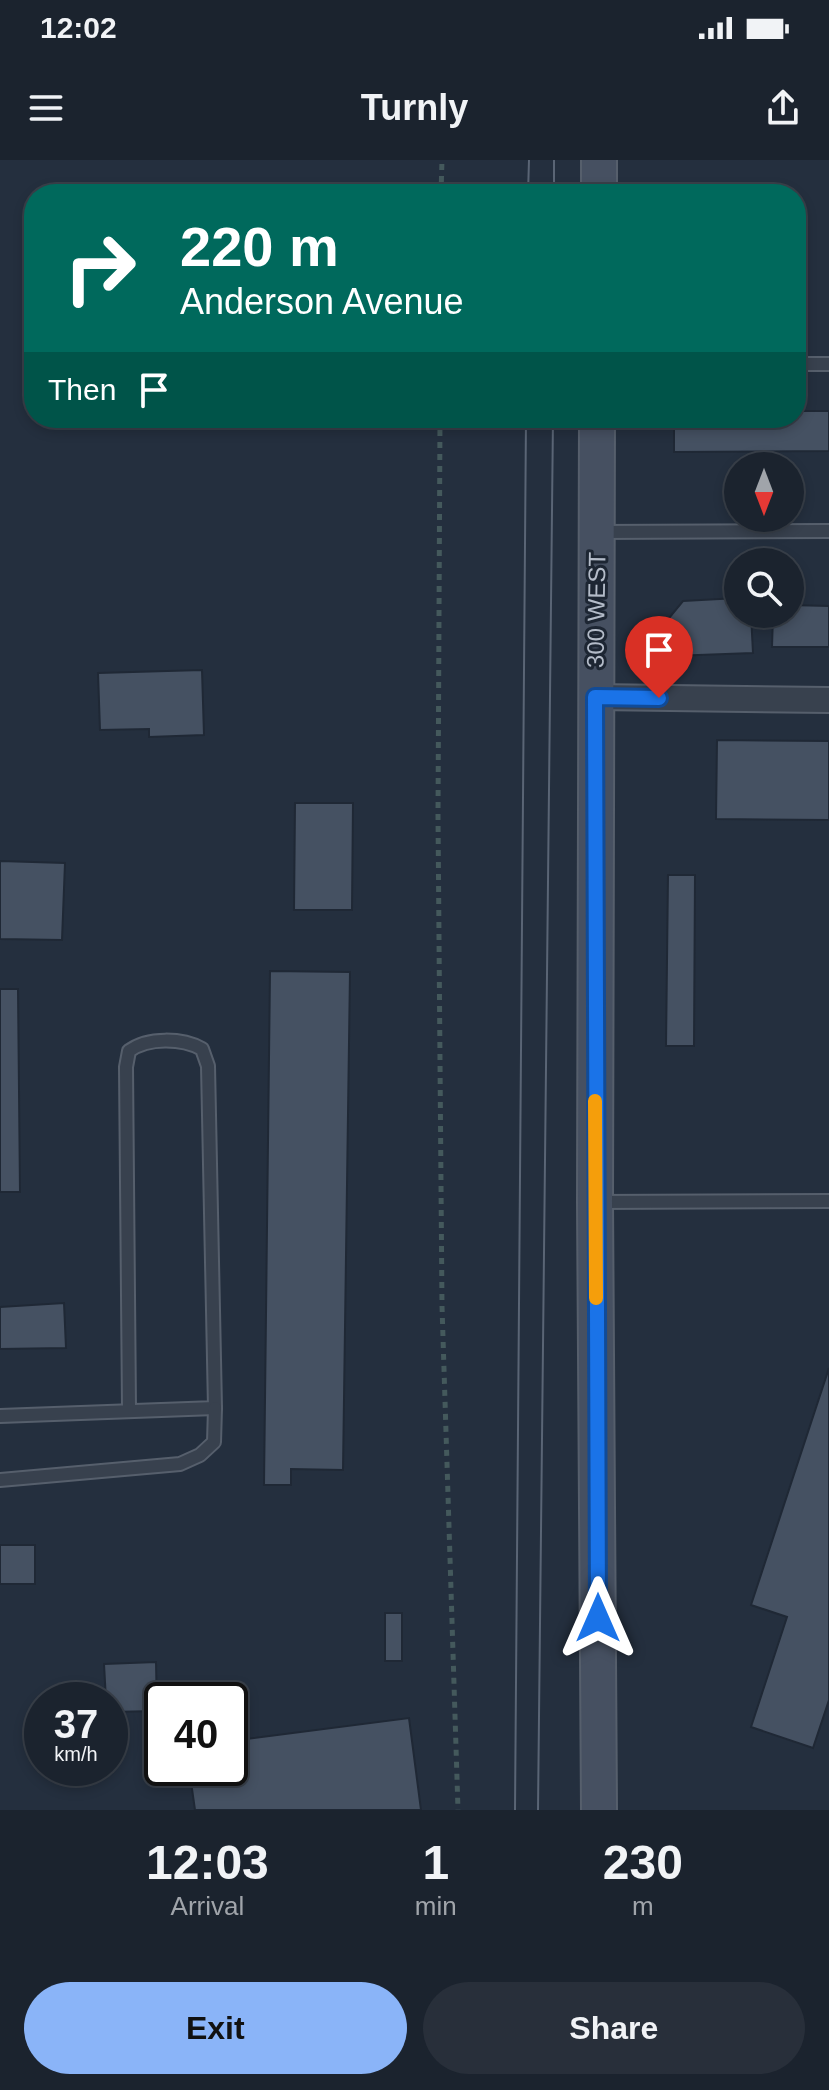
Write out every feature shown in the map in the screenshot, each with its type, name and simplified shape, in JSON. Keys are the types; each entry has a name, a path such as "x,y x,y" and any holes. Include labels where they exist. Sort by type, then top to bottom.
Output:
{"street":[{"path":"599,160 599,184"},
{"name":"300 WEST","path":"597,428 595,1202 599,1810"},
{"path":"595,697 829,700"}],"lane":[{"path":"806,364 829,364"},
{"path":"596,532 829,531"},
{"path":"0,1480 180,1464 200,1455 214,1442 208,1066 202,1049 189,1042 141,1043 129,1051 126,1067 129,1409"},
{"path":"595,1202 829,1201"},
{"path":"0,1416 215,1408"}],"path":[{"path":"441,184 442,160"},
{"path":"440,428 438,815 442,1306 458,1810"}],"building":[{"path":"806,411 829,411 829,451 674,452 674,428 806,428"},
{"path":"724,599 724,628 752,628 753,653 671,656 669,618 683,601"},
{"path":"804,605 829,606 829,647 772,647 773,628 804,628"},
{"path":"202,670 204,735 149,737 149,729 100,730 98,673"},
{"path":"717,740 829,741 829,820 716,819"},
{"path":"295,803 353,803 352,910 294,910"},
{"path":"0,861 65,863 62,940 0,939"},
{"path":"668,875 695,875 694,1046 666,1046"},
{"path":"270,971 350,972 343,1470 291,1469 291,1485 264,1485"},
{"path":"0,989 18,989 20,1192 0,1192"},
{"path":"64,1303 66,1348 0,1349 0,1307"},
{"path":"829,1368 829,1700 813,1748 751,1727 787,1617 751,1605"},
{"path":"0,1545 35,1545 35,1584 0,1584"},
{"path":"385,1613 402,1613 402,1661 385,1661"},
{"path":"156,1662 156,1682 144,1682 144,1711 128,1712 128,1682 105,1682 104,1664"},
{"path":"409,1718 421,1810 195,1810 192,1786 248,1786 248,1739"}],"tram line":[{"path":"528,184 529,160"},
{"path":"554,160 554,184"},
{"path":"515,1810 526,428"},
{"path":"538,1810 553,428"}],"slow traffic":[{"path":"595,1101 596,1298"}],"route":[{"path":"598,1618 595,697 659,698"}]}
